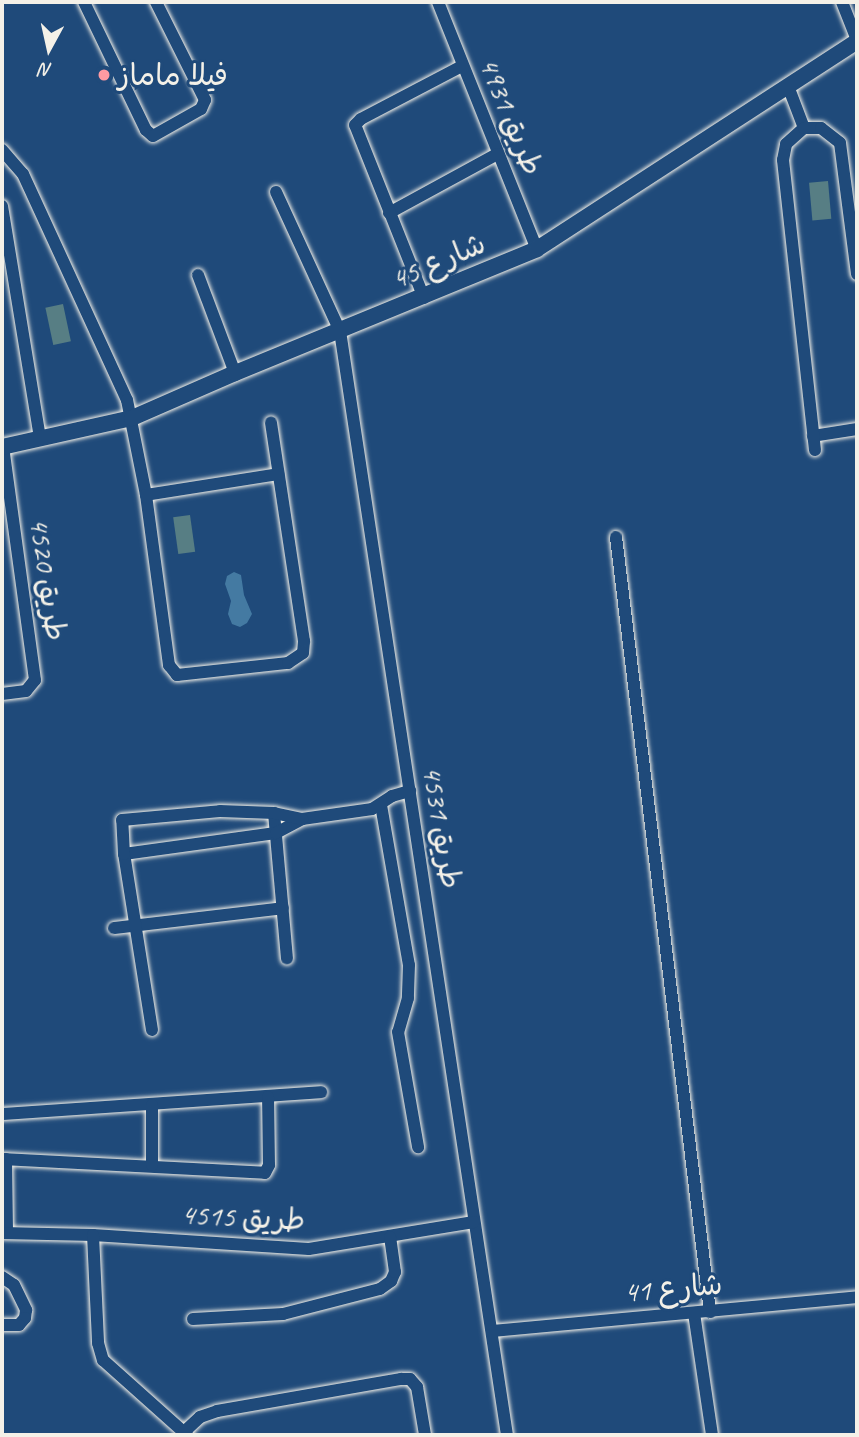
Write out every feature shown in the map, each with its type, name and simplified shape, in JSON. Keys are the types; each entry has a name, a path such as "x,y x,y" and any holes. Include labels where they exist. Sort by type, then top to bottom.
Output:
{"street":[{"path":"84,2 143,125 153,135 201,109 205,100 156,2"},
{"name":"طريق 4931","path":"438,2 537,249"},
{"path":"842,2 857,40"},
{"name":"شارع 45","path":"2,447 132,418 537,249 857,40"},
{"path":"424,298 355,125 360,119 462,66"},
{"path":"788,86 804,128"},
{"path":"815,450 783,160 786,144 804,128 829,131 843,151 857,274"},
{"path":"2,150 23,174 127,400 146,495 169,665 173,673 288,663 300,658 304,647 271,422"},
{"path":"389,213 497,154"},
{"name":"طريق 4531","path":"276,192 340,331 507,1435"},
{"path":"2,206 40,439"},
{"path":"198,275 235,373"},
{"path":"813,436 857,429"},
{"name":"طريق 4520","path":"2,447 35,680 26,691 2,694"},
{"path":"146,495 278,474"},
{"path":"615,537 710,1312"},
{"path":"152,1030 120,824 125,818 220,811 274,813 302,819 368,810 381,805 392,796 410,791"},
{"path":"381,805 409,965 408,998 398,1032 418,1147"},
{"path":"274,813 288,958"},
{"path":"124,854 276,833 302,819"},
{"path":"114,928 283,908"},
{"path":"2,1114 321,1092"},
{"path":"4,1158 265,1173 269,1165 268,1097"},
{"path":"152,1105 152,1165"},
{"name":"طريق 4515","path":"4,1158 5,1233 93,1235 297,1249 390,1237 474,1222"},
{"path":"93,1235 99,1342 103,1360 185,1434 200,1417 217,1411 410,1379 416,1387 425,1435"},
{"path":"193,1319 283,1314 380,1289 391,1280 395,1272 390,1237"},
{"path":"2,1277 14,1285 26,1310 25,1318 19,1325 2,1325"},
{"name":"شارع 41","path":"493,1331 857,1297"},
{"path":"694,1313 712,1435"}],"green space":[{"path":"828,181 831,219 812,221 809,183"},
{"path":"63,304 71,341 53,345 45,308"},
{"path":"190,515 195,552 178,554 173,517"}],"water":[{"path":"234,572 241,575 244,595 252,614 247,623 240,627 232,624 228,614 231,601 225,584 227,576"}],"place":[{"name":"فيلا ماماز","path":"104,75"}]}
